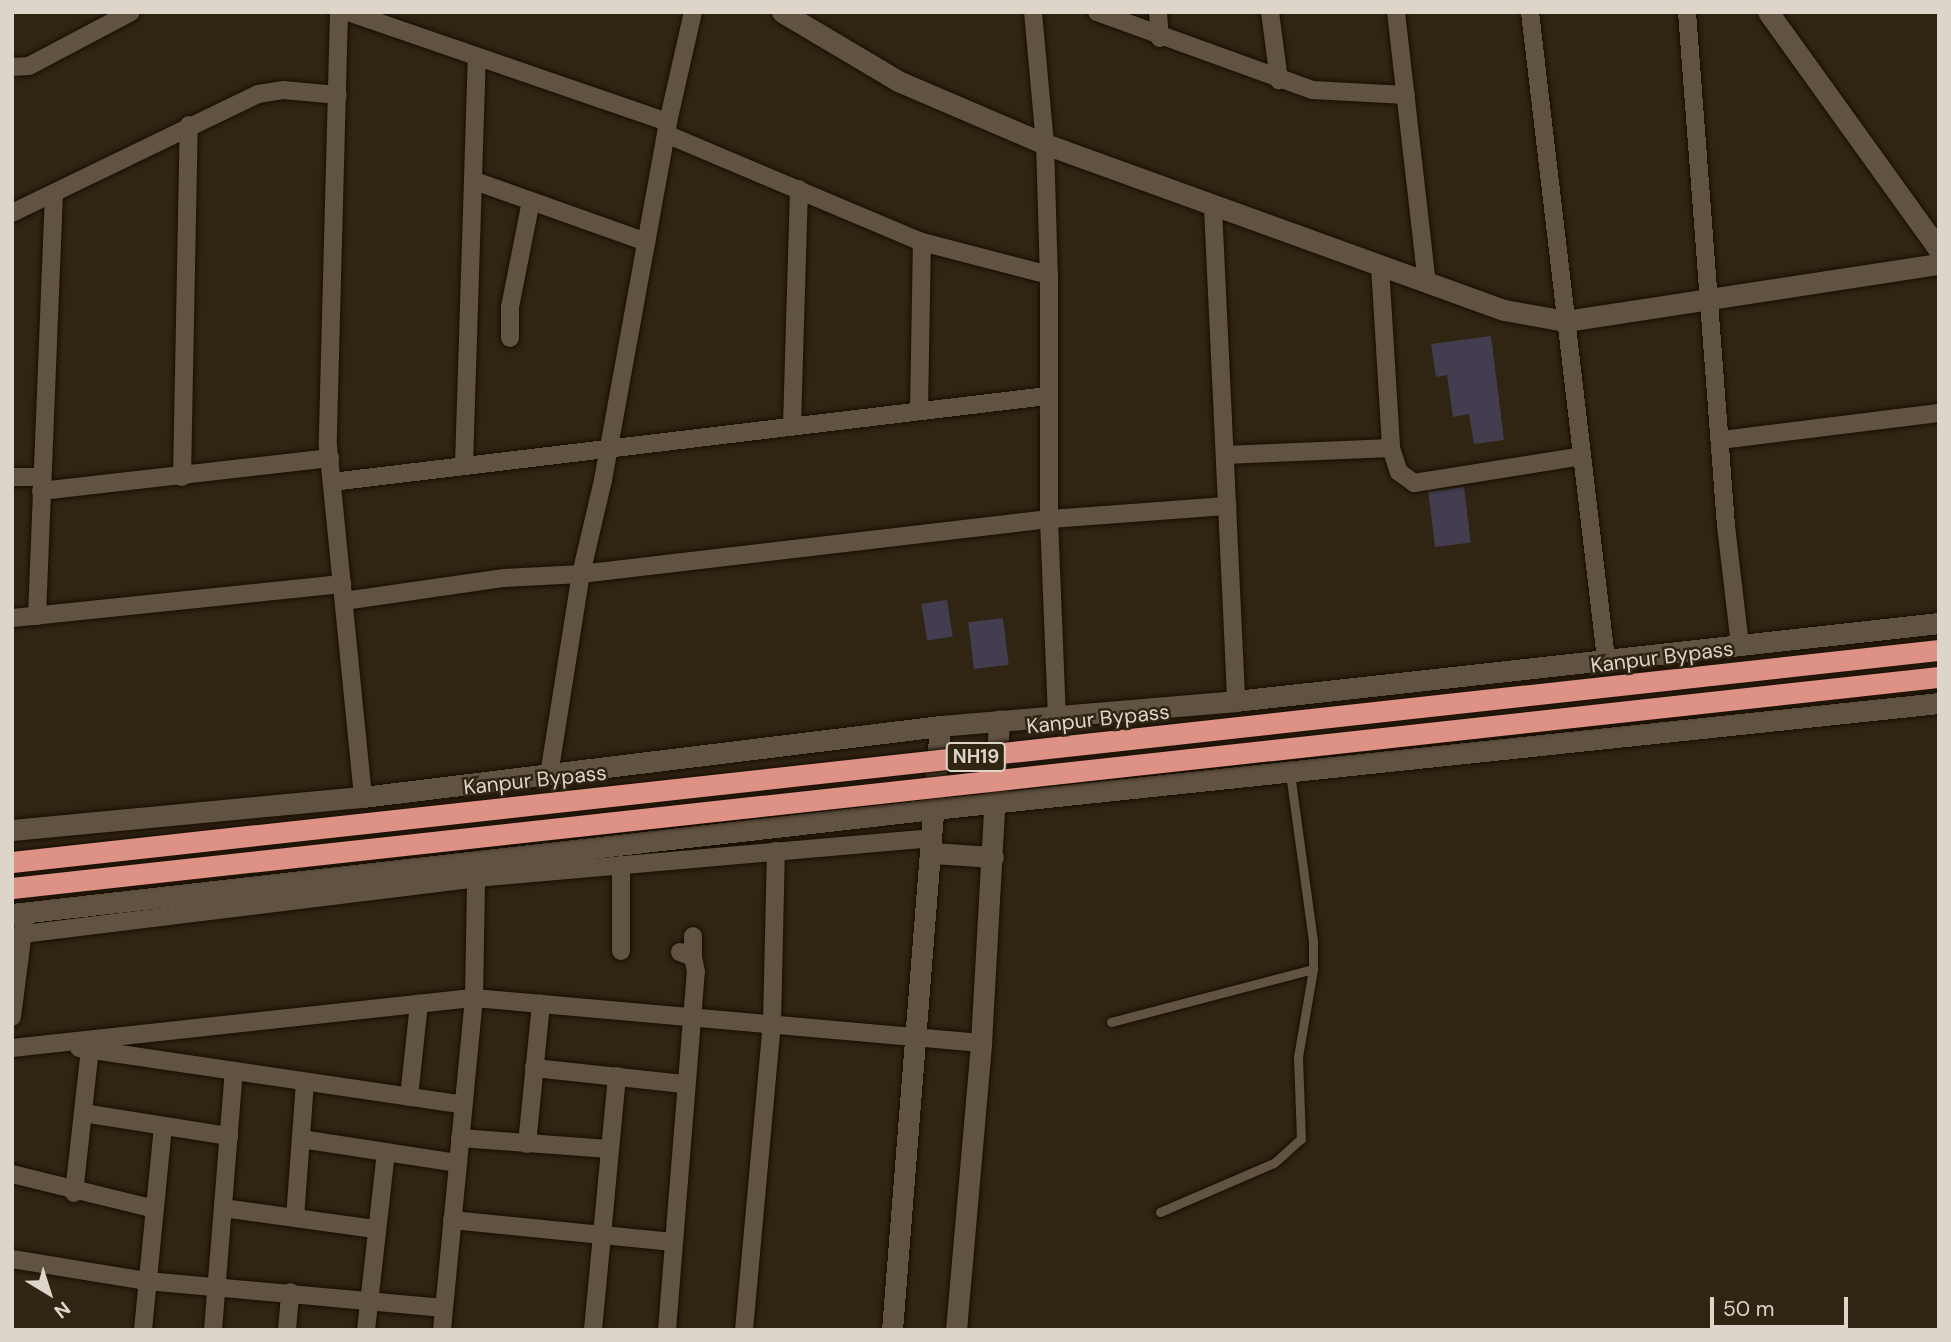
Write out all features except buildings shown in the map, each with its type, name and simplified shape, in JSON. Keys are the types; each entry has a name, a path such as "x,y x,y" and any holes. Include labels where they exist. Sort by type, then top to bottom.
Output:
{"highway":[{"name":"Kanpur Bypass","path":"12,862 1939,650"},
{"name":"NH19","path":"12,888 1939,677"}],"main road":[{"path":"782,12 898,81 1045,144 1213,208 1504,310 1566,321 1710,302 1939,264"},
{"path":"1768,12 1939,250"},
{"path":"12,830 363,797 940,726 1236,701 1939,623"},
{"path":"19,913 934,809 1290,774 1939,703"},
{"path":"956,1330 981,1043 999,721"},
{"path":"892,1330 940,726"},
{"path":"932,845 993,857"}],"street":[{"path":"12,67 29,66 131,12"},
{"path":"339,12 330,458 363,797"},
{"path":"348,12 667,128 922,242 1049,275"},
{"path":"549,775 582,574 667,128 693,12"},
{"path":"1033,12 1045,144 1049,275 1049,519 1057,717"},
{"path":"1097,12 1312,90 1406,95"},
{"path":"1158,12 1160,37"},
{"path":"1270,12 1279,80"},
{"path":"1396,12 1427,283"},
{"path":"1530,12 1606,659"},
{"path":"1687,12 1740,645"},
{"path":"464,465 477,58"},
{"path":"12,213 189,125 258,94 283,90 338,95"},
{"path":"182,477 189,125"},
{"path":"475,181 646,242"},
{"path":"792,425 799,189"},
{"path":"37,615 54,193"},
{"path":"510,338 510,307 531,201"},
{"path":"1213,208 1236,701"},
{"path":"919,410 922,242"},
{"path":"1380,266 1391,448 1399,472 1414,483 1582,456"},
{"path":"332,482 1047,396"},
{"path":"1721,440 1939,413"},
{"path":"1225,455 1391,448"},
{"path":"12,477 41,484 182,477 330,458"},
{"path":"12,618 582,574 1049,519 1228,506"},
{"path":"23,934 476,878 776,851 932,845"},
{"path":"744,1330 772,1023 776,851"},
{"path":"621,865 621,951"},
{"path":"442,1330 474,998 476,878"},
{"path":"12,1017 23,934 19,913"},
{"path":"667,1330 689,1016 696,972 686,955 693,936"},
{"path":"12,1048 474,998 916,1035 981,1043"},
{"path":"410,1097 419,1004"},
{"path":"527,1144 541,1004"},
{"path":"53,1044 463,1105"},
{"path":"74,1192 90,1049"},
{"path":"534,1068 684,1084"},
{"path":"213,1330 234,1071"},
{"path":"593,1330 617,1076"},
{"path":"295,1218 305,1082"},
{"path":"83,1113 229,1136"},
{"path":"143,1330 163,1126"},
{"path":"460,1138 609,1149"},
{"path":"301,1139 458,1163"},
{"path":"366,1330 375,1229 386,1152"},
{"path":"12,1174 74,1192 154,1209"},
{"path":"223,1208 375,1229"},
{"path":"452,1220 673,1241"},
{"path":"12,1259 147,1281 217,1284 444,1308"},
{"path":"287,1330 290,1292"}],"lane":[{"path":"1160,1212 1275,1163 1301,1139 1298,1057 1313,969 1290,774"},
{"path":"1111,1022 1313,969"}]}
